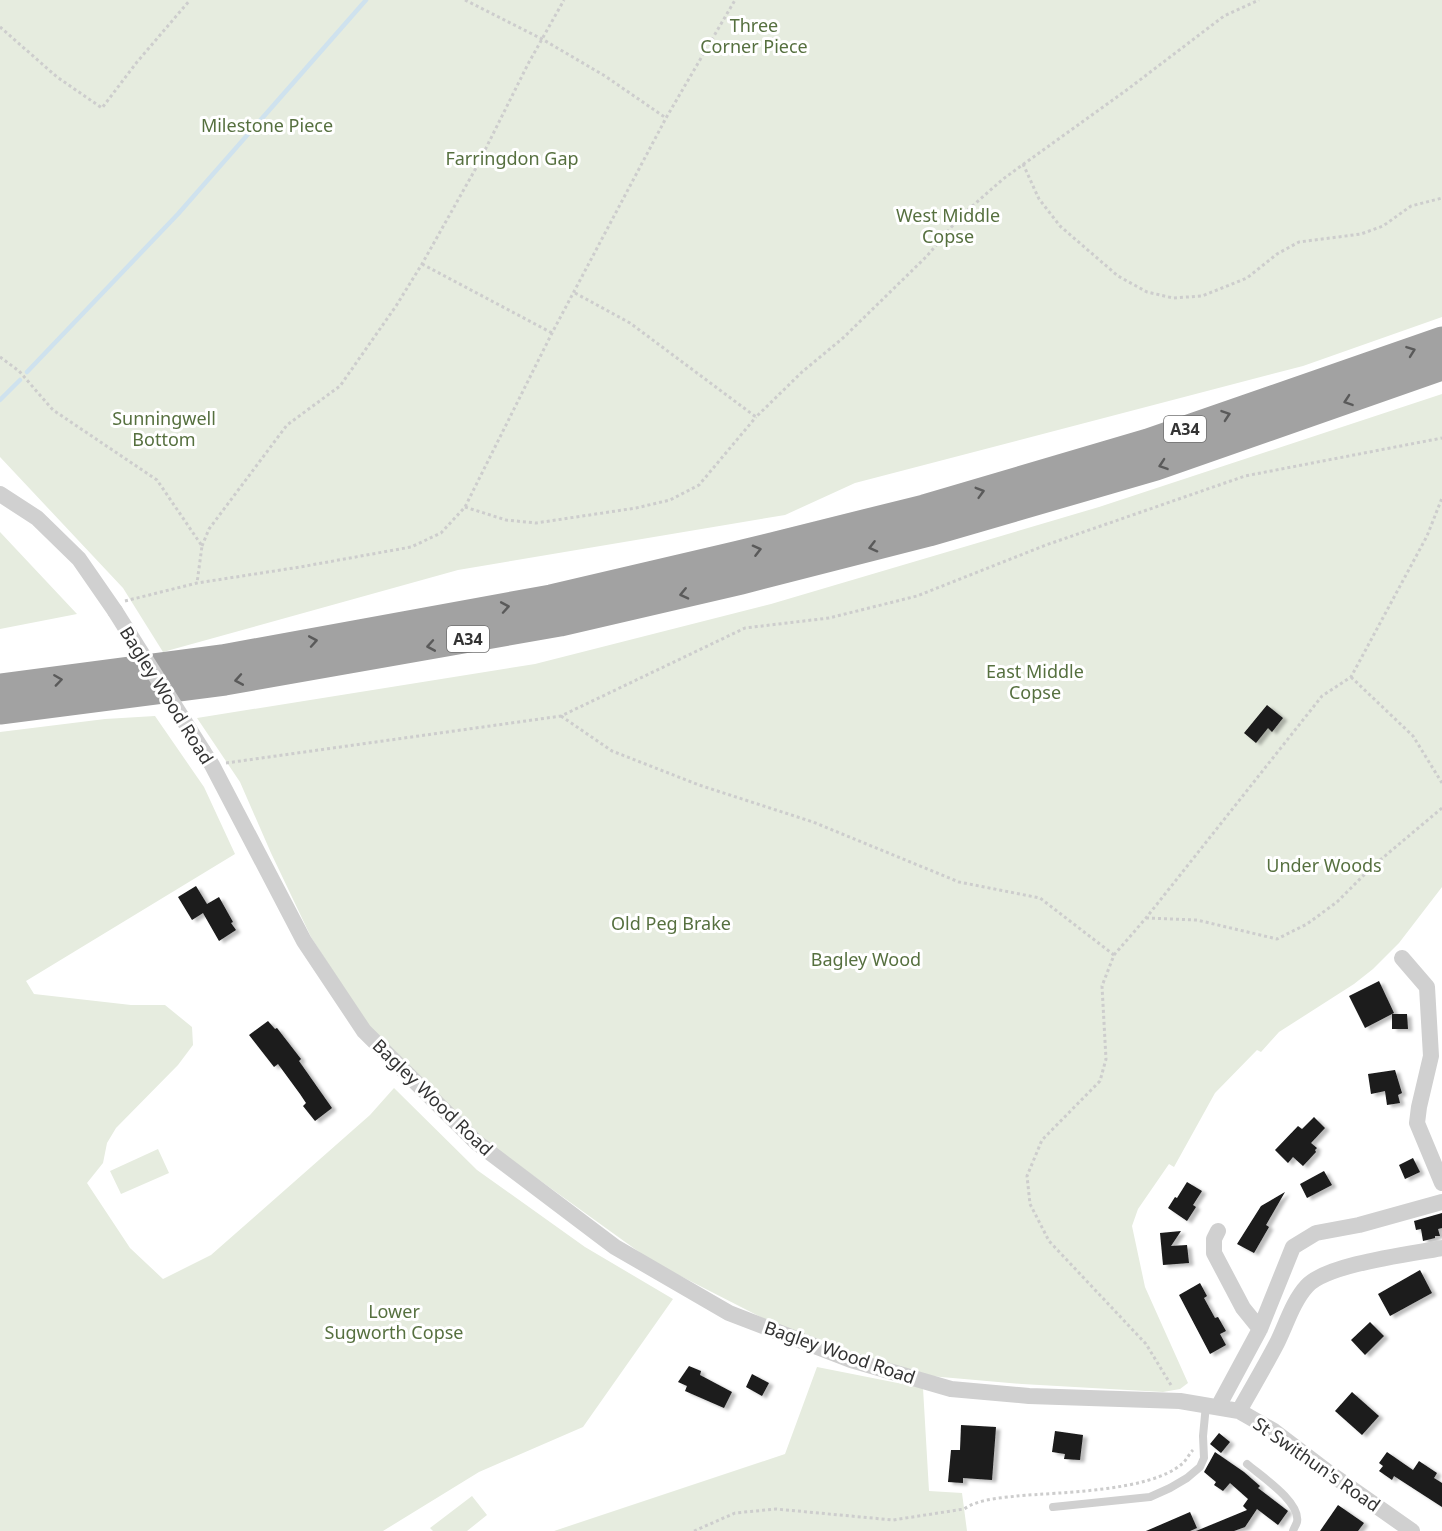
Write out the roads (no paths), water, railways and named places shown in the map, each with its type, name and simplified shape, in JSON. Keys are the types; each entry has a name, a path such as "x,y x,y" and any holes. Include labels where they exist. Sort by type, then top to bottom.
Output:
{"highway":[{"name":"A34","path":"0,687 222,658 551,598 746,553 924,508 1148,442 1442,340"},
{"name":"A34","path":"0,711 225,682 560,623 741,581 929,533 1156,467 1442,367"}],"street":[{"name":"Bagley Wood Road","path":"0,494 37,518 79,559 113,608 207,758 304,941 364,1031 476,1142 615,1247 729,1313 850,1360 951,1389 1029,1396 1180,1401 1212,1406"},
{"path":"1402,958 1427,987 1431,1056 1417,1123 1442,1183"},
{"path":"1212,1406 1260,1329 1293,1247 1316,1233 1359,1225 1442,1202"},
{"path":"1213,1235 1214,1252 1243,1308 1260,1329"},
{"path":"1239,1411 1308,1285 1331,1273 1367,1262 1442,1248"},
{"name":"St Swithun's Road","path":"1212,1406 1239,1411 1274,1431 1412,1531"}],"lane":[{"path":"1053,1507 1150,1497 1170,1488 1200,1467 1204,1458 1203,1436 1212,1406"},
{"path":"1247,1464 1289,1500 1295,1509 1298,1521 1293,1531"}],"waterway":[{"path":"27,372 178,214 366,0"},
{"path":"0,400 20,380"}],"park label":[{"name":"Three Corner Piece","path":"754,36"},
{"name":"Milestone Piece","path":"267,125"},
{"name":"Farringdon Gap","path":"512,158"},
{"name":"West Middle Copse","path":"948,225"},
{"name":"Sunningwell Bottom","path":"164,428"},
{"name":"East Middle Copse","path":"1035,681"},
{"name":"Under Woods","path":"1324,865"},
{"name":"Old Peg Brake","path":"671,923"},
{"name":"Bagley Wood","path":"866,959"},
{"name":"Lower Sugworth Copse","path":"394,1321"}]}
